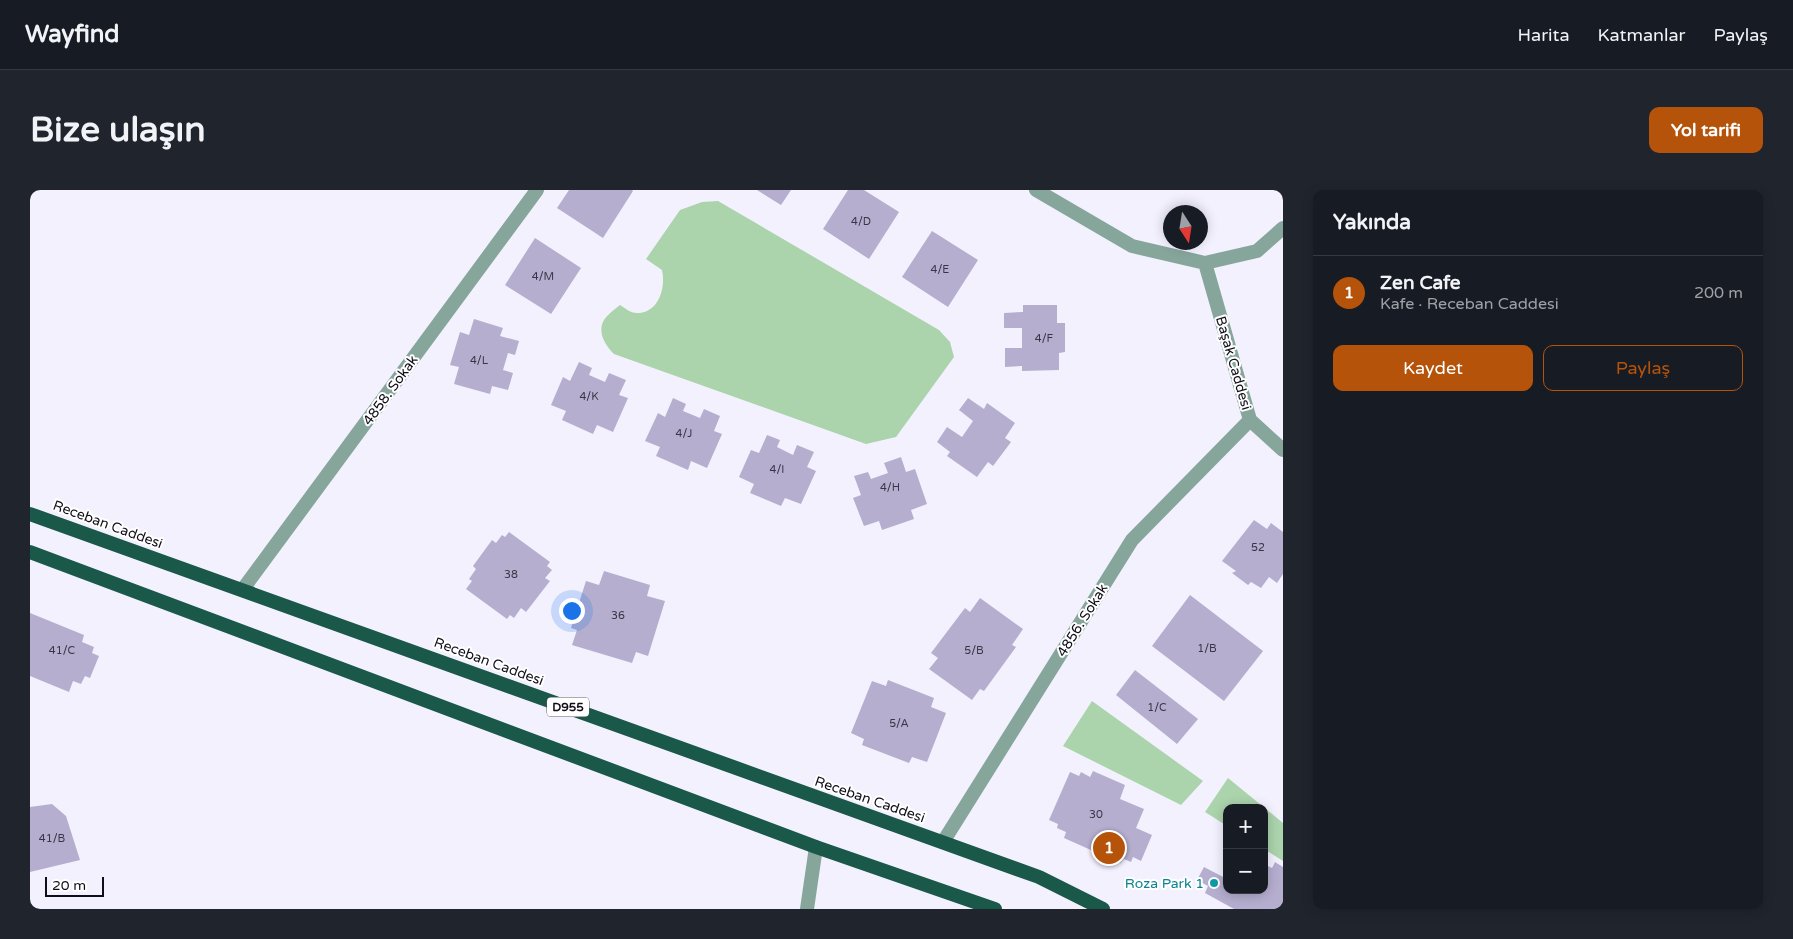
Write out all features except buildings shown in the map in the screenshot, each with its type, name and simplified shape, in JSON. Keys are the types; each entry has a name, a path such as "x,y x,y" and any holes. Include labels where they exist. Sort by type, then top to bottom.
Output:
{"highway":[{"name":"Receban Caddesi","path":"30,514 243,589 1039,877 1103,909"},
{"path":"30,552 816,847 995,909"}],"street":[{"name":"4858. Sokak","path":"243,589 537,190"},
{"path":"1036,190 1132,246 1206,263 1257,251 1283,228"},
{"name":"Başak Caddesi","path":"1206,263 1250,420 1281,445"},
{"name":"4856. Sokak","path":"943,842 1132,540 1250,420"},
{"path":"807,909 816,847"}],"green space":[{"path":"718,201 939,330 950,342 954,357 896,437 866,444 614,354 608,347 603,338 602,325 604,320 620,305 637,313 645,312 656,304 662,291 662,270 646,259 680,210 702,202"},
{"path":"1092,701 1203,781 1181,805 1063,746"},
{"path":"1228,778 1260,804 1223,804 1223,823 1205,812"},
{"path":"1268,811 1283,823 1283,861 1268,852"}],"place":[{"name":"Zen Cafe","path":"1109,848"},
{"name":"Roza Park 1","path":"1214,883"}]}
